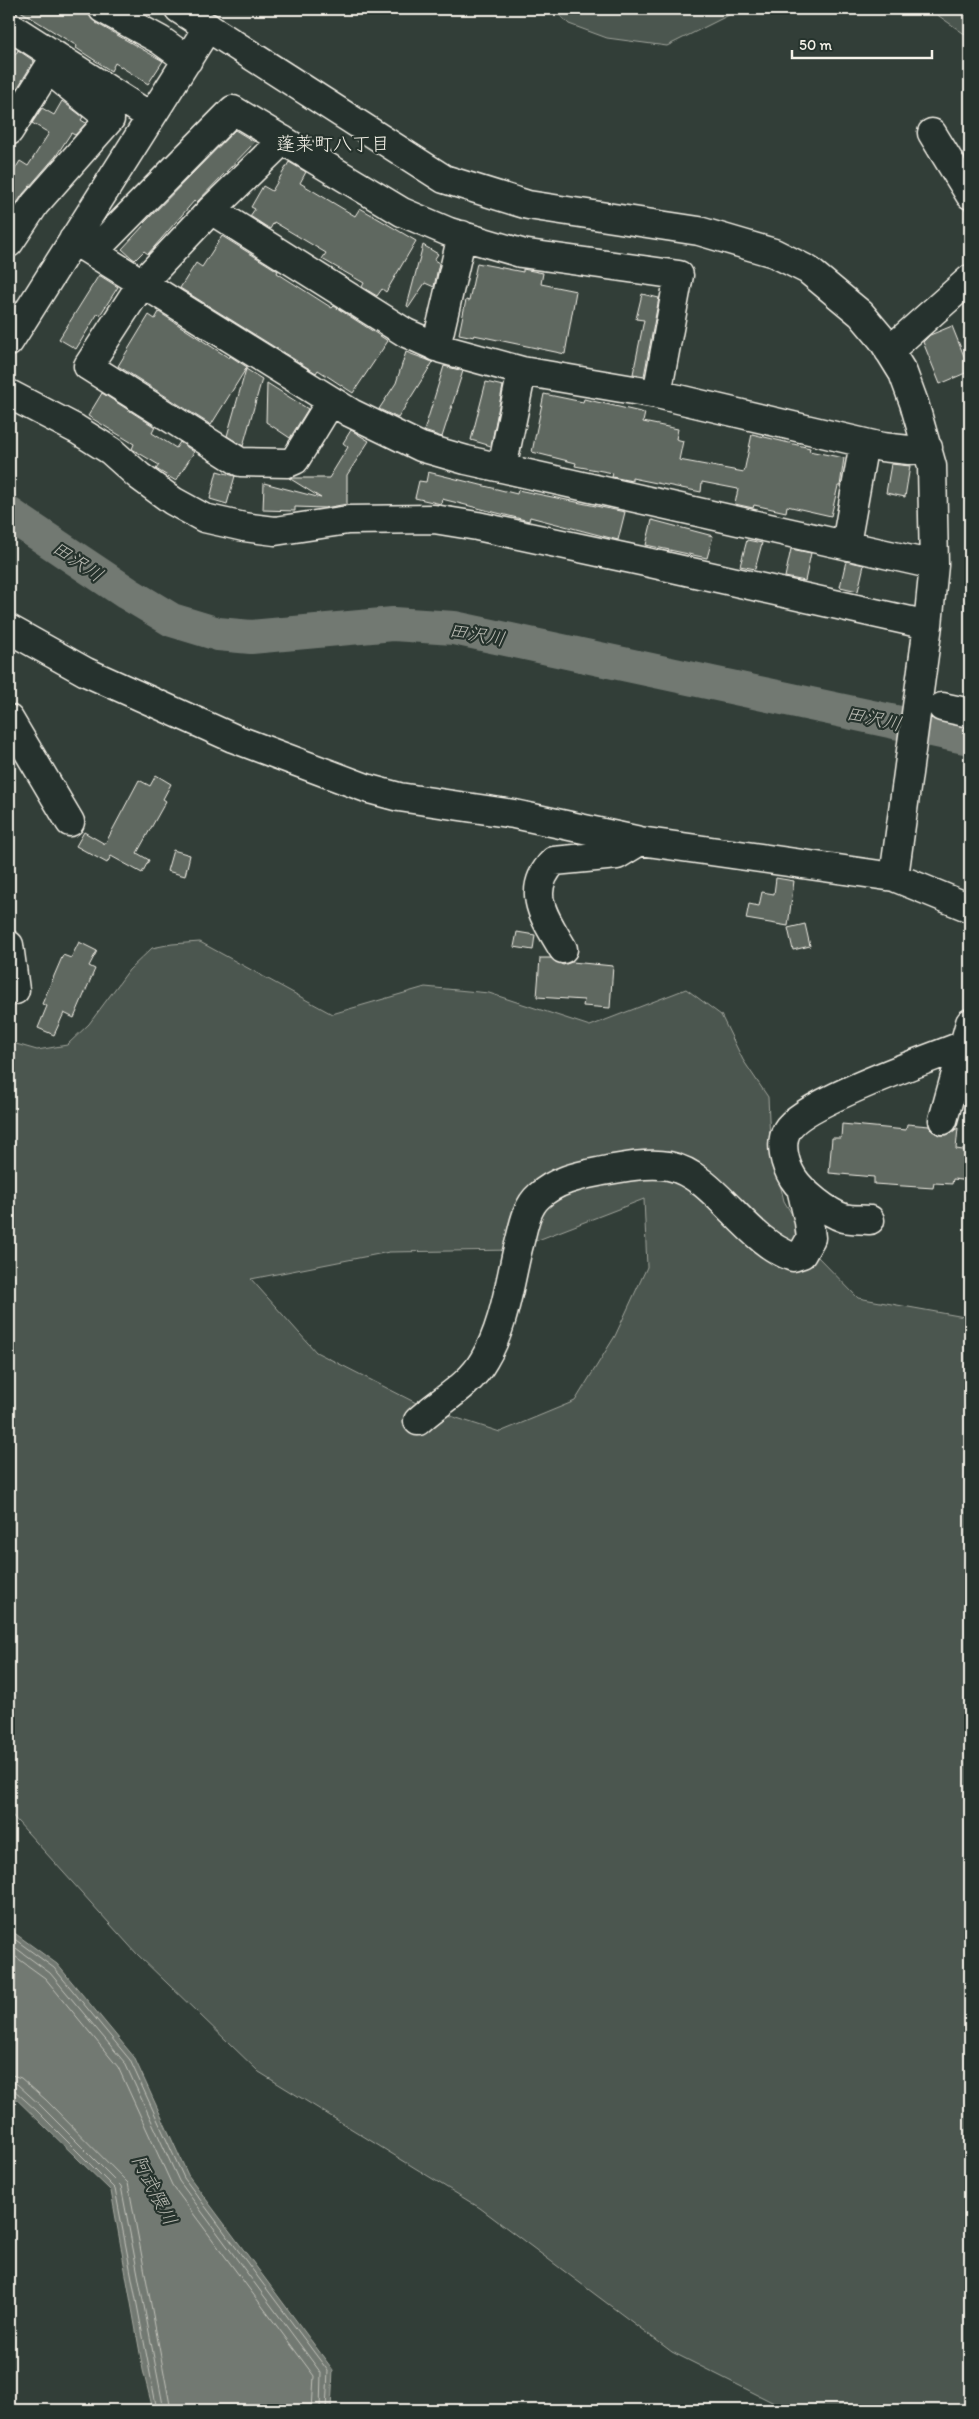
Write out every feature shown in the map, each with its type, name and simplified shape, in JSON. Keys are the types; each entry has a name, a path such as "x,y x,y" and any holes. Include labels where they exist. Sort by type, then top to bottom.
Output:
{"street":[{"path":"103,9 160,40 188,60"},
{"path":"179,9 366,131 444,179 528,206 698,231 774,253 808,270 860,314 890,351 903,372 932,466 934,565 928,625 894,877"},
{"path":"9,26 52,62 110,119 34,204 9,243"},
{"path":"9,342 83,246 151,117 208,27"},
{"path":"52,62 151,117"},
{"path":"9,131 52,62"},
{"path":"83,246 233,110 402,212 462,235 521,253 680,275 657,394"},
{"path":"932,133 970,195"},
{"path":"283,140 211,210 142,283 88,366 240,462 288,463 295,460 331,401"},
{"path":"211,210 406,333 436,347 522,372 657,394 864,443 898,449 928,448"},
{"path":"436,347 462,235"},
{"path":"83,246 351,413 421,447 502,468 934,565"},
{"path":"890,351 970,279"},
{"path":"502,468 522,372"},
{"path":"9,394 76,428 104,446 173,501 204,518 244,527 275,531 348,520 393,518 442,521 646,562 928,625"},
{"path":"846,544 864,443"},
{"path":"9,628 86,672 233,738 369,789 399,797 514,814 640,841 894,877 970,908"},
{"path":"942,707 970,714"},
{"path":"9,719 70,822"},
{"path":"563,949 541,911 539,883 544,871 554,861 617,855 640,841"},
{"path":"9,945 15,990"},
{"path":"943,1120 967,1034"},
{"path":"870,1220 842,1218 816,1201 801,1188 792,1176 787,1164 783,1139 787,1129 804,1114 967,1034"},
{"path":"418,1422 434,1406 455,1393 484,1362 499,1328 527,1215 537,1197 556,1184 584,1175 628,1166 669,1166 689,1174 714,1193 738,1219 773,1248 793,1257 802,1254 811,1238 801,1188"}],"shaded area":[{"path":"553,9 741,9 667,46 607,38 569,24"},
{"path":"929,9 970,9 970,47 966,35"},
{"path":"200,942 332,1014 425,987 489,993 590,1026 686,989 721,1015 743,1060 768,1097 770,1141 784,1201 817,1256 858,1298 970,1318 970,2410 788,2410 672,2352 480,2208 259,2072 137,1954 9,1812 9,1042 37,1050 67,1045 89,1024 129,970 152,948","holes":["644,1199 647,1267 615,1336 575,1401 500,1432 426,1408 316,1352 251,1279 389,1252 512,1250"]}],"water":[{"name":"阿武隈川","path":"9,1929 57,1964 134,2057 188,2175 333,2370 331,2410 153,2410 143,2370 111,2191 9,2092"}],"building":[{"path":"17,9 84,9 96,23 163,61 148,84 115,63 111,71 76,48 77,46"},
{"path":"9,49 16,54 18,50 34,61 9,102"},
{"path":"62,101 83,117 81,120 86,123 75,135 71,133 56,156 23,194 9,215 9,179 20,161 28,166 49,133 32,123 42,108 54,115"},
{"path":"235,130 255,142 197,202 195,200 148,254 144,251 135,260 132,258 122,249 144,223"},
{"path":"289,162 306,172 300,183 355,216 360,208 416,241 386,292 382,289 377,296 362,287 364,283 322,259 326,253 274,222 270,229 250,216 255,209 251,207 263,186 272,191"},
{"path":"222,236 332,308 334,306 388,341 353,393 318,370 316,373 180,288 196,263 202,267"},
{"path":"423,245 438,254 434,260 439,263 434,287 425,283 409,307 407,306"},
{"path":"477,263 523,272 523,269 543,273 541,284 576,291 565,354 474,335 474,337 459,334 466,300 469,301"},
{"path":"99,275 118,287 100,315 98,313 76,349 59,339"},
{"path":"642,294 659,298 644,376 633,374 644,320 636,319"},
{"path":"159,312 229,358 230,356 247,367 211,425 118,366 149,315 155,319"},
{"path":"952,326 970,371 940,384 923,342 930,335"},
{"path":"406,352 433,362 398,418 379,409 396,383"},
{"path":"444,366 463,371 442,437 424,431"},
{"path":"246,369 262,379 243,446 227,436"},
{"path":"486,382 503,386 491,446 471,440"},
{"path":"267,383 308,409 290,438 266,422"},
{"path":"102,393 155,427 152,433 176,448 180,442 194,452 176,481 156,469 159,465 132,449 134,444 88,416"},
{"path":"544,394 583,402 584,399 645,413 643,422 678,429 676,439 683,441 679,460 744,472 752,434 810,448 809,451 844,458 840,486 838,486 831,516 787,506 786,512 754,505 753,508 735,504 738,489 702,482 701,492 632,478 632,481 612,477 613,473 575,466 576,463 532,452"},
{"path":"351,430 369,441 347,475 347,504 325,508 295,507 295,511 263,510 264,483 321,498 289,478 329,478 348,447 343,443"},
{"path":"891,464 910,466 905,497 886,493"},
{"path":"217,471 235,476 227,504 210,499"},
{"path":"428,472 517,494 518,490 625,512 618,540 530,517 529,521 442,499 441,504 415,498 419,481 426,482"},
{"path":"652,520 713,536 707,558 646,545"},
{"path":"747,540 762,543 755,569 740,566"},
{"path":"791,549 811,553 805,581 785,577"},
{"path":"846,561 864,565 858,591 840,587"},
{"path":"156,775 171,784 163,799 166,801 137,853 149,860 142,873 111,856 107,863 76,846 84,832 105,844 139,780 150,786"},
{"path":"173,850 190,855 185,876 167,871"},
{"path":"776,878 794,881 788,926 746,919 749,904 759,906 762,892 774,894"},
{"path":"805,924 810,946 793,950 788,928"},
{"path":"517,932 535,935 533,950 514,947"},
{"path":"79,942 97,951 89,966 95,969 74,1018 64,1013 54,1035 38,1028 47,1006 42,1004 63,955 71,958"},
{"path":"540,958 551,958 563,965 572,962 613,966 610,1008 583,1006 584,1000 537,997"},
{"path":"842,1124 906,1130 907,1124 929,1126 932,1131 939,1135 947,1135 958,1128 956,1149 970,1151 970,1181 953,1179 952,1184 934,1183 933,1188 874,1184 874,1177 829,1173 832,1138 841,1138"}],"waterway":[{"name":"田沢川","path":"9,514 127,593 172,620 218,634 251,637 393,624 454,628 970,738"}],"district":[{"name":"蓬莱町八丁目","path":"333,143"}]}
